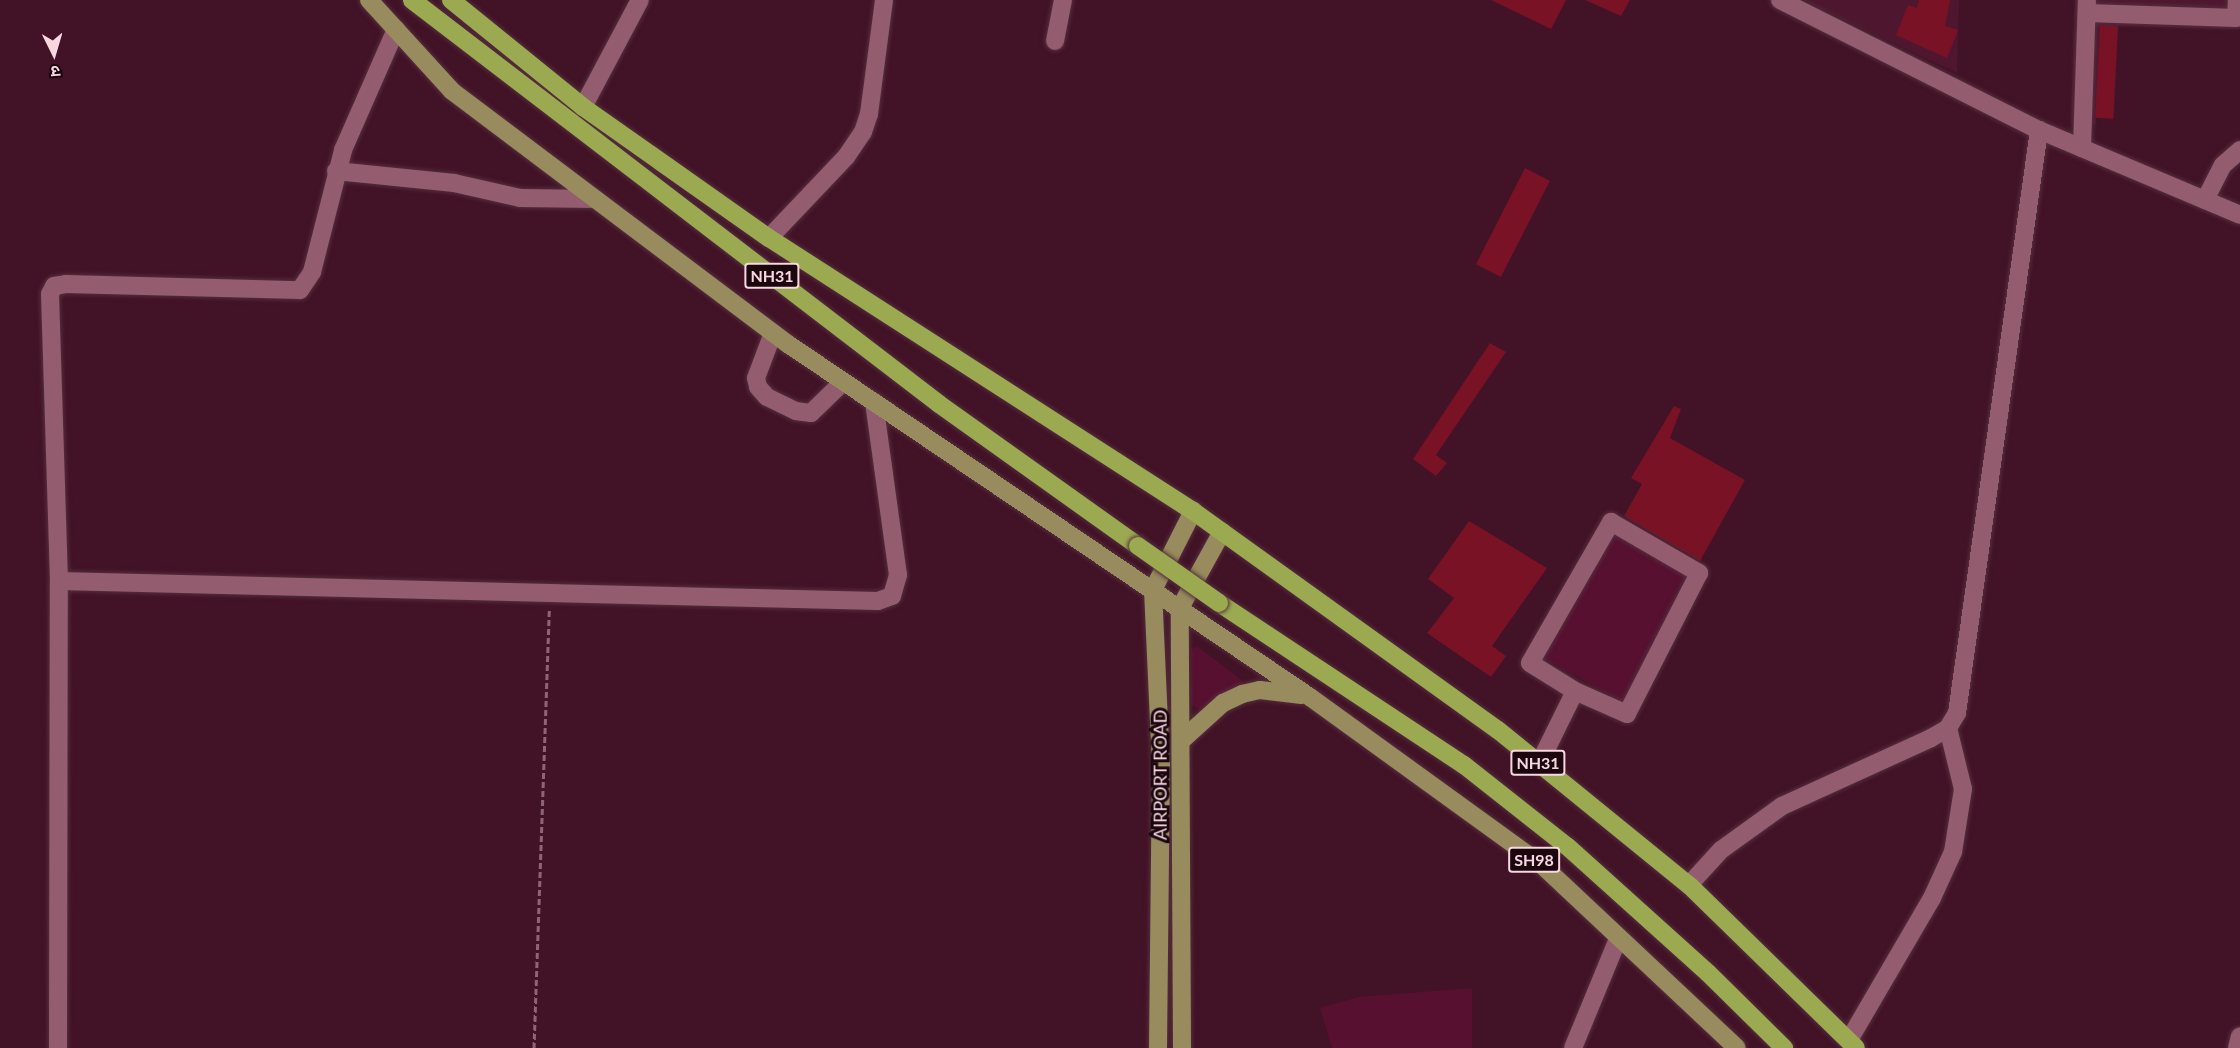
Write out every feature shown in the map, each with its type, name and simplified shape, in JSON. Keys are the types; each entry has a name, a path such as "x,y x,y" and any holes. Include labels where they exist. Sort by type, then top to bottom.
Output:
{"highway":[{"name":"NH31","path":"411,0 939,404 1219,603 1464,765 1568,847 1708,973 1784,1048"},
{"name":"NH31","path":"452,0 583,107 769,238 1193,511 1539,764 1689,885 1852,1044"}],"main road":[{"path":"369,0 452,91 773,333 1153,590"},
{"name":"AIRPORT ROAD","path":"1158,1048 1161,766 1153,590 1193,511"},
{"path":"1182,1048 1180,608 1222,532"},
{"name":"SH98","path":"1153,590 1310,697 1542,865 1618,939 1737,1048"},
{"path":"1182,740 1223,703 1242,694 1280,690 1310,697"}],"street":[{"path":"583,107 640,0"},
{"path":"769,238 846,157 863,132 869,114 884,0"},
{"path":"1055,42 1063,0"},
{"path":"2082,148 2087,6 2236,18 2237,0"},
{"path":"1782,1 2039,130 2240,215"},
{"path":"58,1048 58,581 51,294 54,286 300,290 312,272 336,171 396,29"},
{"path":"1689,885 1721,850 1782,806 1948,728 1957,713 2039,130"},
{"path":"2205,200 2223,165 2240,150"},
{"path":"336,171 454,183 520,198 595,199"},
{"path":"773,333 756,378 758,387 767,397 796,411 811,413 843,381"},
{"path":"58,581 878,601 892,596 898,574 874,402"},
{"path":"1611,522 1699,573 1627,714 1575,691 1530,663 1611,522"},
{"path":"1539,764 1575,691"},
{"path":"1852,1044 1932,898 1953,852 1963,789 1948,728"},
{"path":"1573,1048 1618,939"},
{"path":"2237,1048 2240,1036"}],"path":[{"path":"534,1048 550,593"}],"shaded area":[{"path":"1803,0 1959,0 1957,73"},
{"path":"2075,0 2240,0 2240,29 2118,26 2114,119 2096,118 2096,124 2071,123"},
{"path":"1613,533 1692,577 1622,702 1544,658"},
{"path":"1197,646 1243,681 1244,686 1238,694 1200,709 1191,705 1191,650"},
{"path":"1472,988 1472,1048 1332,1048 1320,1008 1358,997"}],"building":[{"path":"1491,0 1566,0 1551,29"},
{"path":"1585,0 1630,0 1621,16"},
{"path":"1919,0 1950,0 1945,26 1958,30 1947,58 1896,35 1908,5 1917,8"},
{"path":"2100,25 2118,26 2113,119 2095,118"},
{"path":"1525,168 1550,181 1501,277 1476,264"},
{"path":"1490,343 1506,352 1436,455 1447,463 1436,476 1413,459"},
{"path":"1674,406 1681,409 1670,438 1745,480 1700,561 1624,516 1642,484 1631,478"},
{"path":"1469,521 1547,568 1492,646 1506,656 1491,677 1427,633 1454,598 1428,579"}]}
